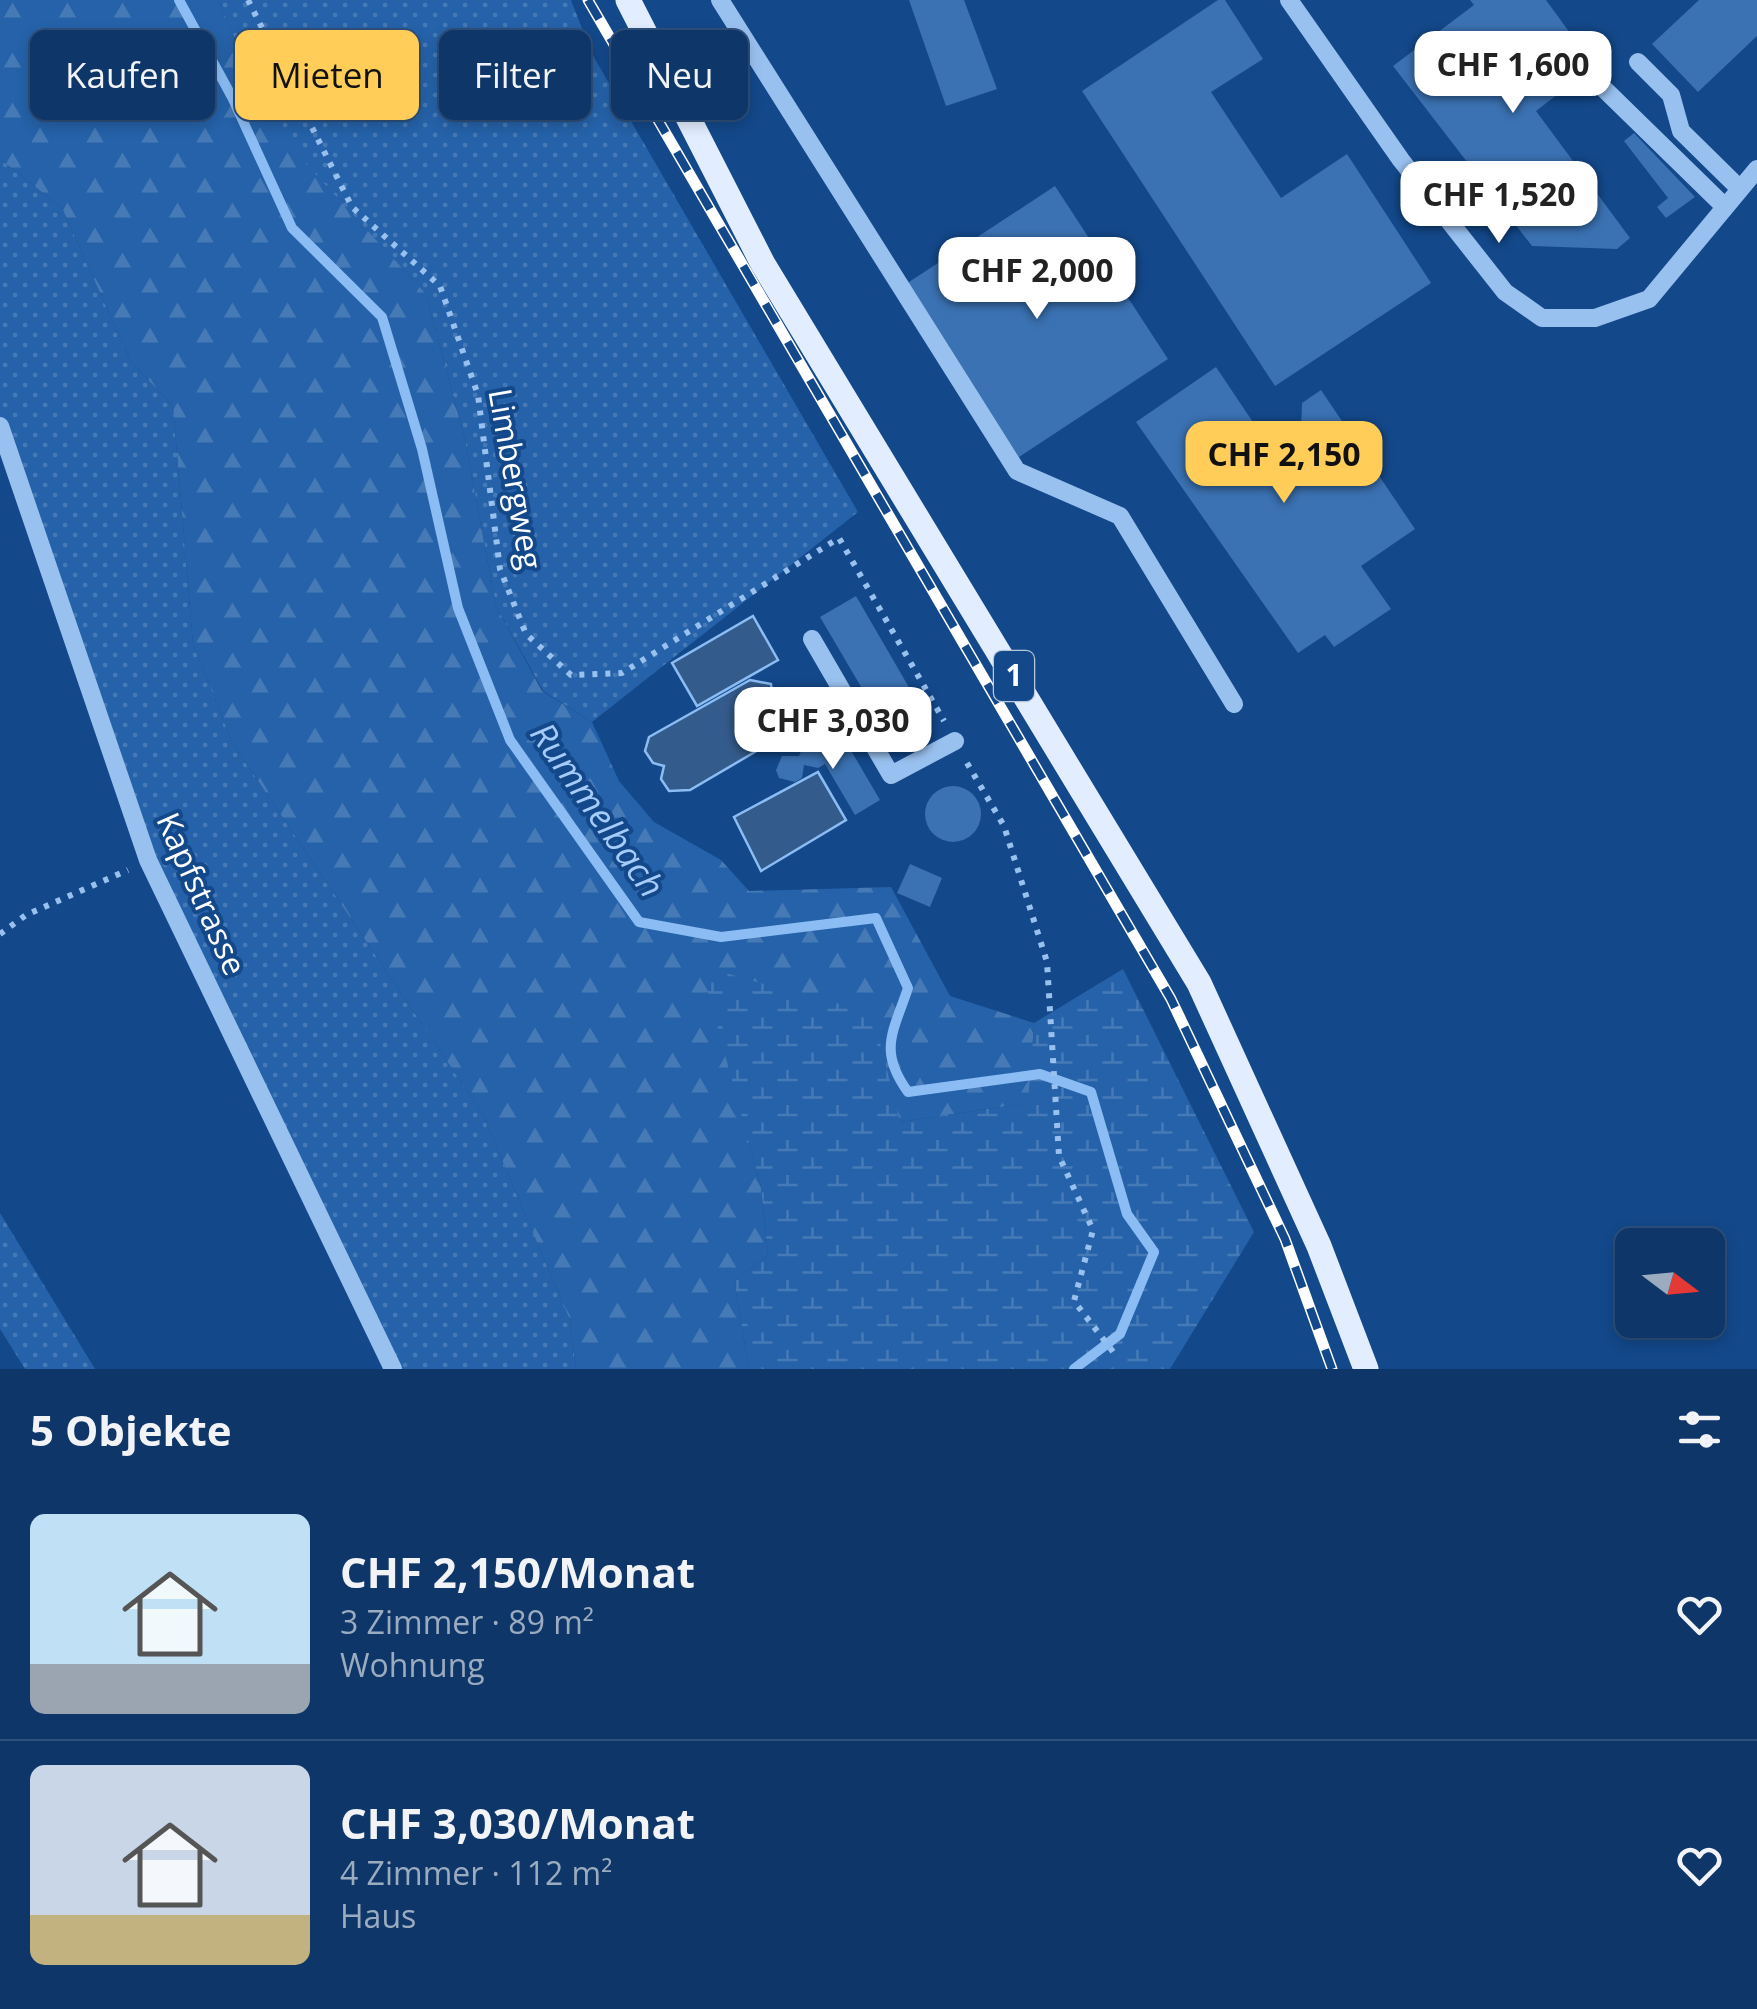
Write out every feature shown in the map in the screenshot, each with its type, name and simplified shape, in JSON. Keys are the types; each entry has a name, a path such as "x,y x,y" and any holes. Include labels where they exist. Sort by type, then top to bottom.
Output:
{"main road":[{"name":"1","path":"628,0 763,264 1199,984 1318,1246 1366,1369"}],"street":[{"path":"720,0 1017,470 1120,516 1234,704"},
{"path":"1289,0 1401,160 1505,292 1542,318 1595,318 1648,300 1757,169"},
{"path":"1638,62 1671,95 1681,132 1740,189"},
{"path":"1597,82 1725,207"},
{"name":"Kapfstrasse","path":"0,426 148,860 393,1369"},
{"path":"812,640 891,776 955,741"}],"path":[{"name":"Limbergweg","path":"248,0 352,207 440,286 478,395 500,568 526,634 571,675 622,672 838,538 1004,826 1047,962 1059,1156 1094,1230 1074,1301 1118,1357"},
{"path":"0,934 26,915 148,860"}],"green space":[{"path":"0,0 218,0 235,39 235,120 271,120 275,130 426,294 465,440 496,606 542,691 592,722 619,781 654,822 721,860 749,891 891,887 950,996 1034,1023 1029,1103 900,1122 702,966 761,1187 768,1255 734,1280 749,1369 576,1369 570,1320 482,1113 233,744 193,644 173,406 131,362 62,208 0,159"},
{"path":"218,0 571,0 583,30 439,30 439,120 591,120 591,51 611,87 611,120 630,120 858,512 592,722 543,691 496,606 465,440 426,294 274,130 270,120 419,120 419,30 235,30 235,39"},
{"path":"0,159 62,208 131,362 173,406 193,644 233,744 482,1113 570,1320 576,1369 393,1369 148,860 0,426"},
{"path":"701,966 873,1015 900,1122 1028,1103 1034,1023 1123,969 1254,1232 1170,1369 749,1369 734,1280 768,1255 761,1187"},
{"path":"0,1213 95,1369 25,1369 0,1329"}],"shaded area":[{"path":"753,616 778,660 697,706 672,663"},
{"path":"750,680 771,684 773,706 789,718 789,732 690,790 669,791 661,779 664,766 653,763 645,751 649,737"},
{"path":"818,772 846,820 761,871 734,817"}],"building":[{"path":"909,0 964,0 997,89 946,106"},
{"path":"1218,0 1225,0 1263,59 1211,92 1281,198 1347,154 1431,283 1275,386 1082,91"},
{"path":"1470,0 1546,0 1594,66 1536,111 1630,238 1617,249 1532,246 1393,66 1474,5"},
{"path":"1699,0 1757,0 1757,36 1698,92 1652,44"},
{"path":"1634,133 1695,197 1666,218 1657,207 1668,198 1624,141"},
{"path":"1055,186 1168,359 1019,457 906,284"},
{"path":"1216,367 1271,449 1301,430 1302,403 1321,390 1415,529 1361,566 1391,609 1334,647 1325,635 1298,653 1136,422"},
{"path":"856,596 925,715 890,736 820,617"},
{"path":"805,742 821,742 827,753 846,742 880,800 855,815 825,764 818,768 804,765 802,778 795,782 779,778 776,770 782,756 799,756"},
{"path":"953,786 973,794 981,814 973,834 953,842 933,834 925,814 933,794"},
{"path":"910,864 942,878 930,907 897,893"}],"waterway":[{"name":"Rummelbach","path":"179,0 232,97 292,228 382,317 422,449 458,608 510,740 639,922 721,937 876,918 908,988 891,1041 893,1064 908,1092 1040,1074 1091,1092 1127,1214 1154,1252 1120,1334 1074,1369"}],"railway":[{"path":"588,0 1171,999 1285,1239 1332,1369"}]}
